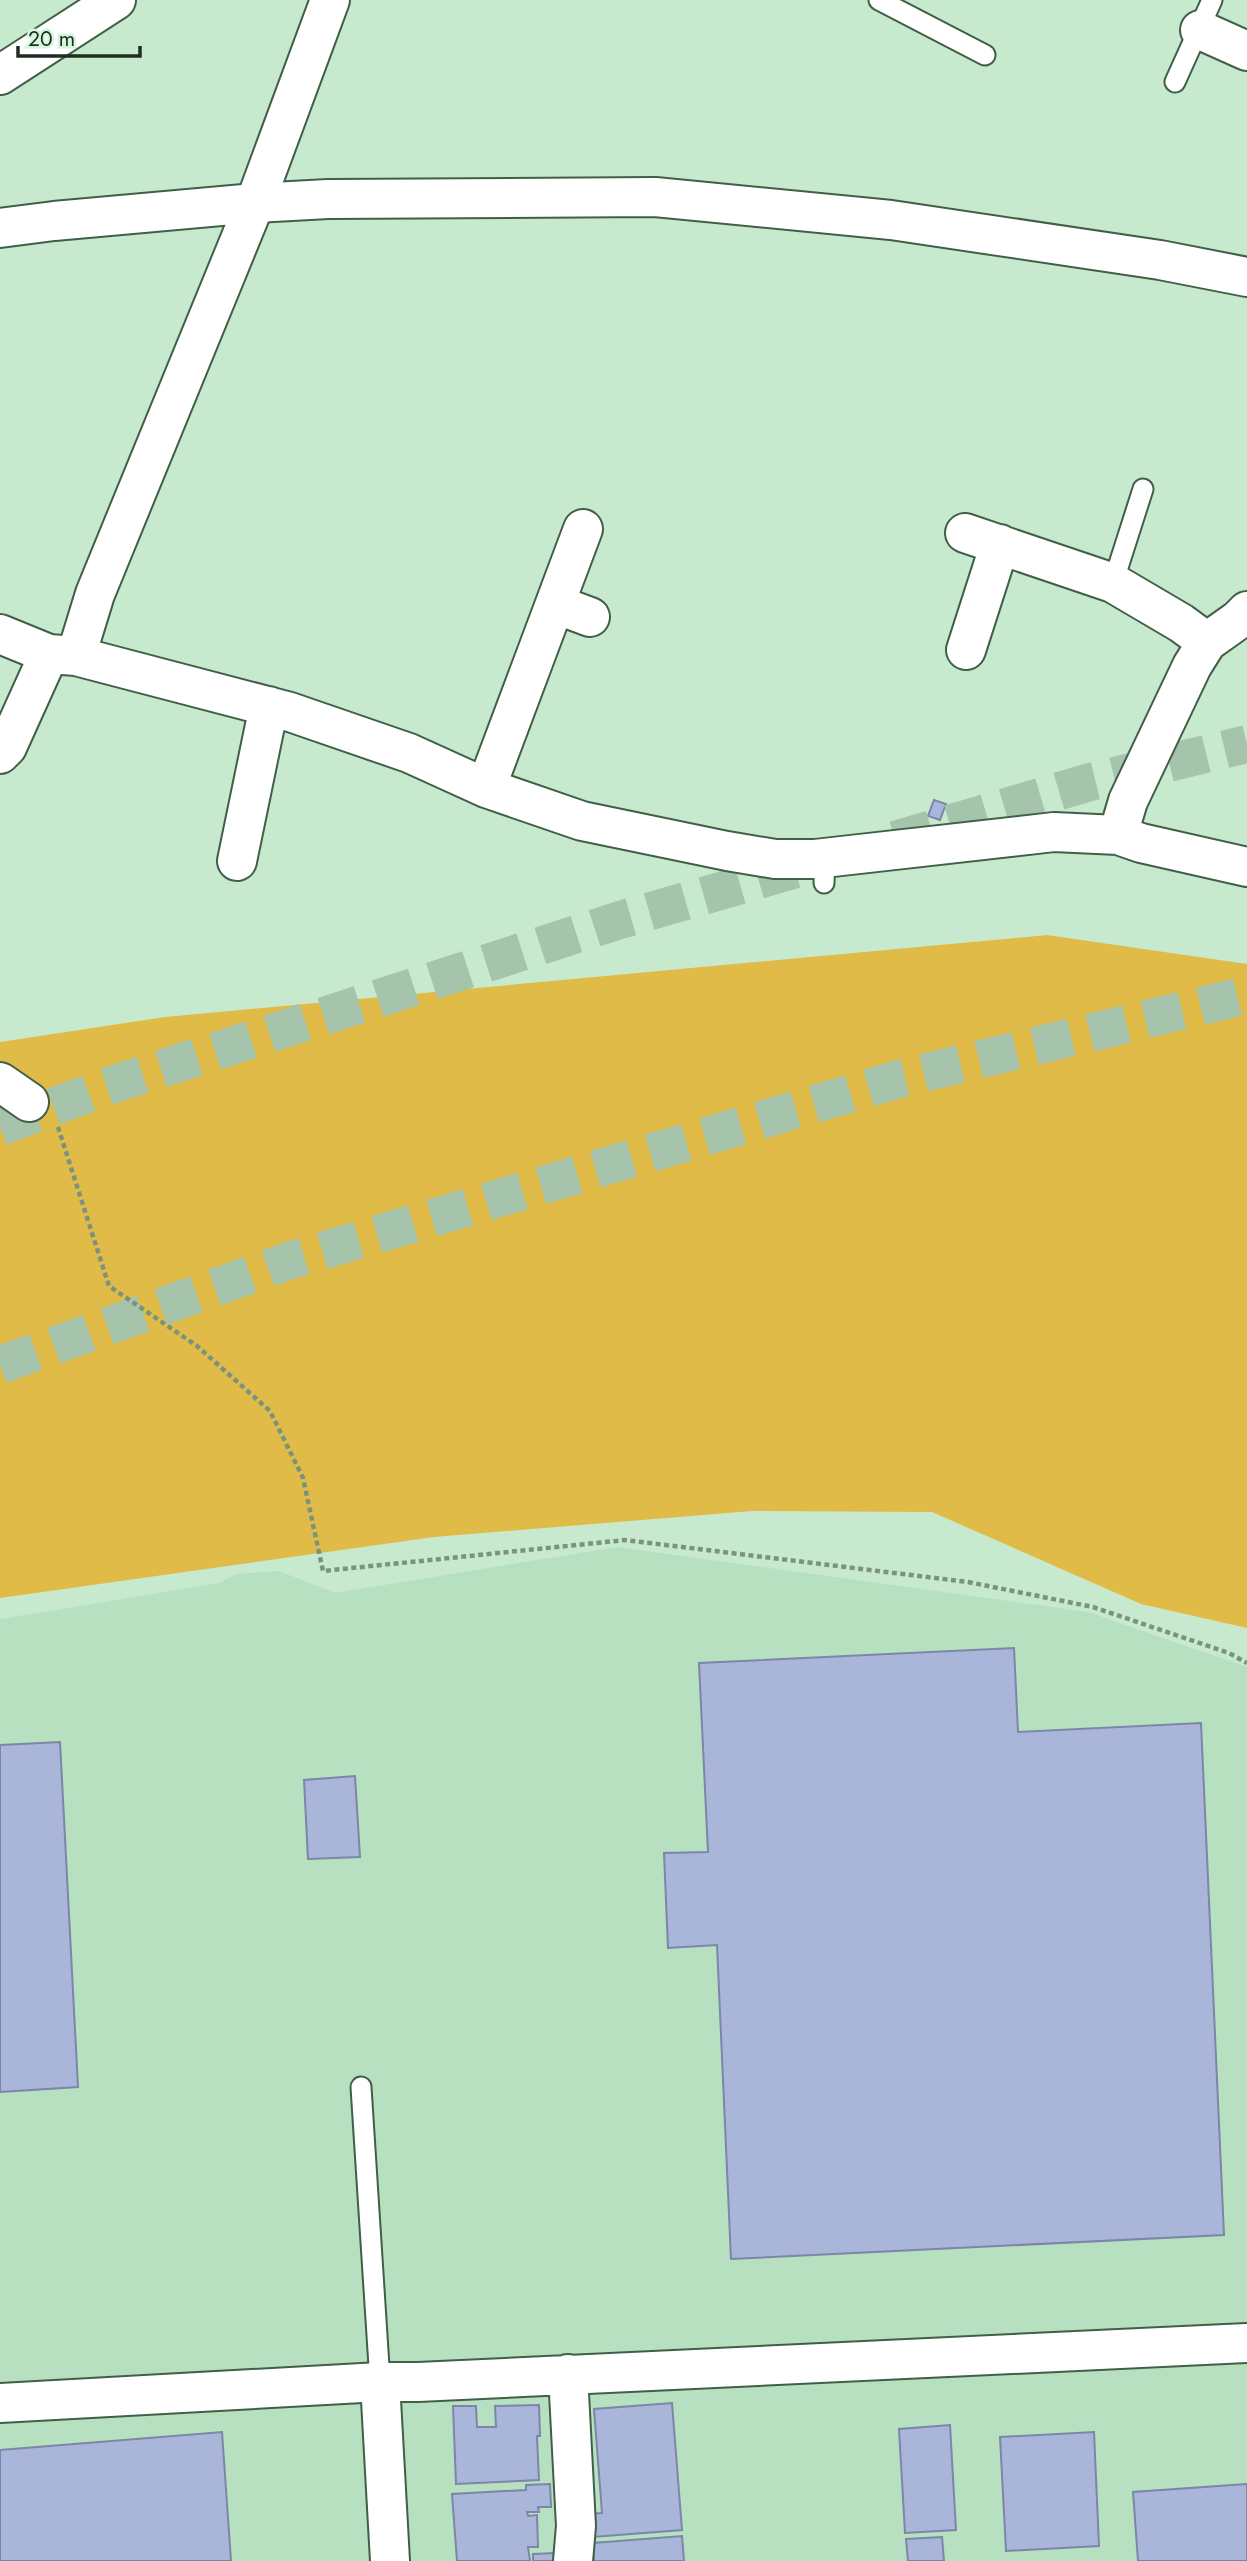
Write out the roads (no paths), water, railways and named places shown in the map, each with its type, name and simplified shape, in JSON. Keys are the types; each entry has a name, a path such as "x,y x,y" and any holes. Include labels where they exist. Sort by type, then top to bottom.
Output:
{"street":[{"path":"0,75 116,0"},
{"path":"0,754 7,747 63,655 95,594 255,203 330,0"},
{"path":"1206,15 1247,51"},
{"path":"0,228 54,220 328,199 655,197 891,220 1160,260 1247,277"},
{"path":"486,788 583,529"},
{"path":"966,650 983,539 1113,583 1181,623 1207,642"},
{"path":"555,604 590,617"},
{"path":"1118,835 1128,801 1192,666 1207,642 1247,611"},
{"path":"0,634 63,655 269,706 409,753 486,788 582,821 699,833 775,859 824,871 1054,832 1118,835 1153,846 1247,867"},
{"path":"237,862 269,706"},
{"path":"0,2403 380,2382 1247,2343"},
{"path":"568,2374 576,2526 573,2561"},
{"path":"380,2382 390,2561"}],"lane":[{"path":"879,0 985,55"},
{"path":"1175,82 1206,15"},
{"path":"1113,583 1143,489"},
{"path":"361,2087 380,2382"}],"tunnel":[{"path":"895,840 1090,782 1247,744"},
{"path":"0,1127 105,1087 620,920 817,863"},
{"path":"0,1365 291,1260 902,1078 1247,995"}]}
